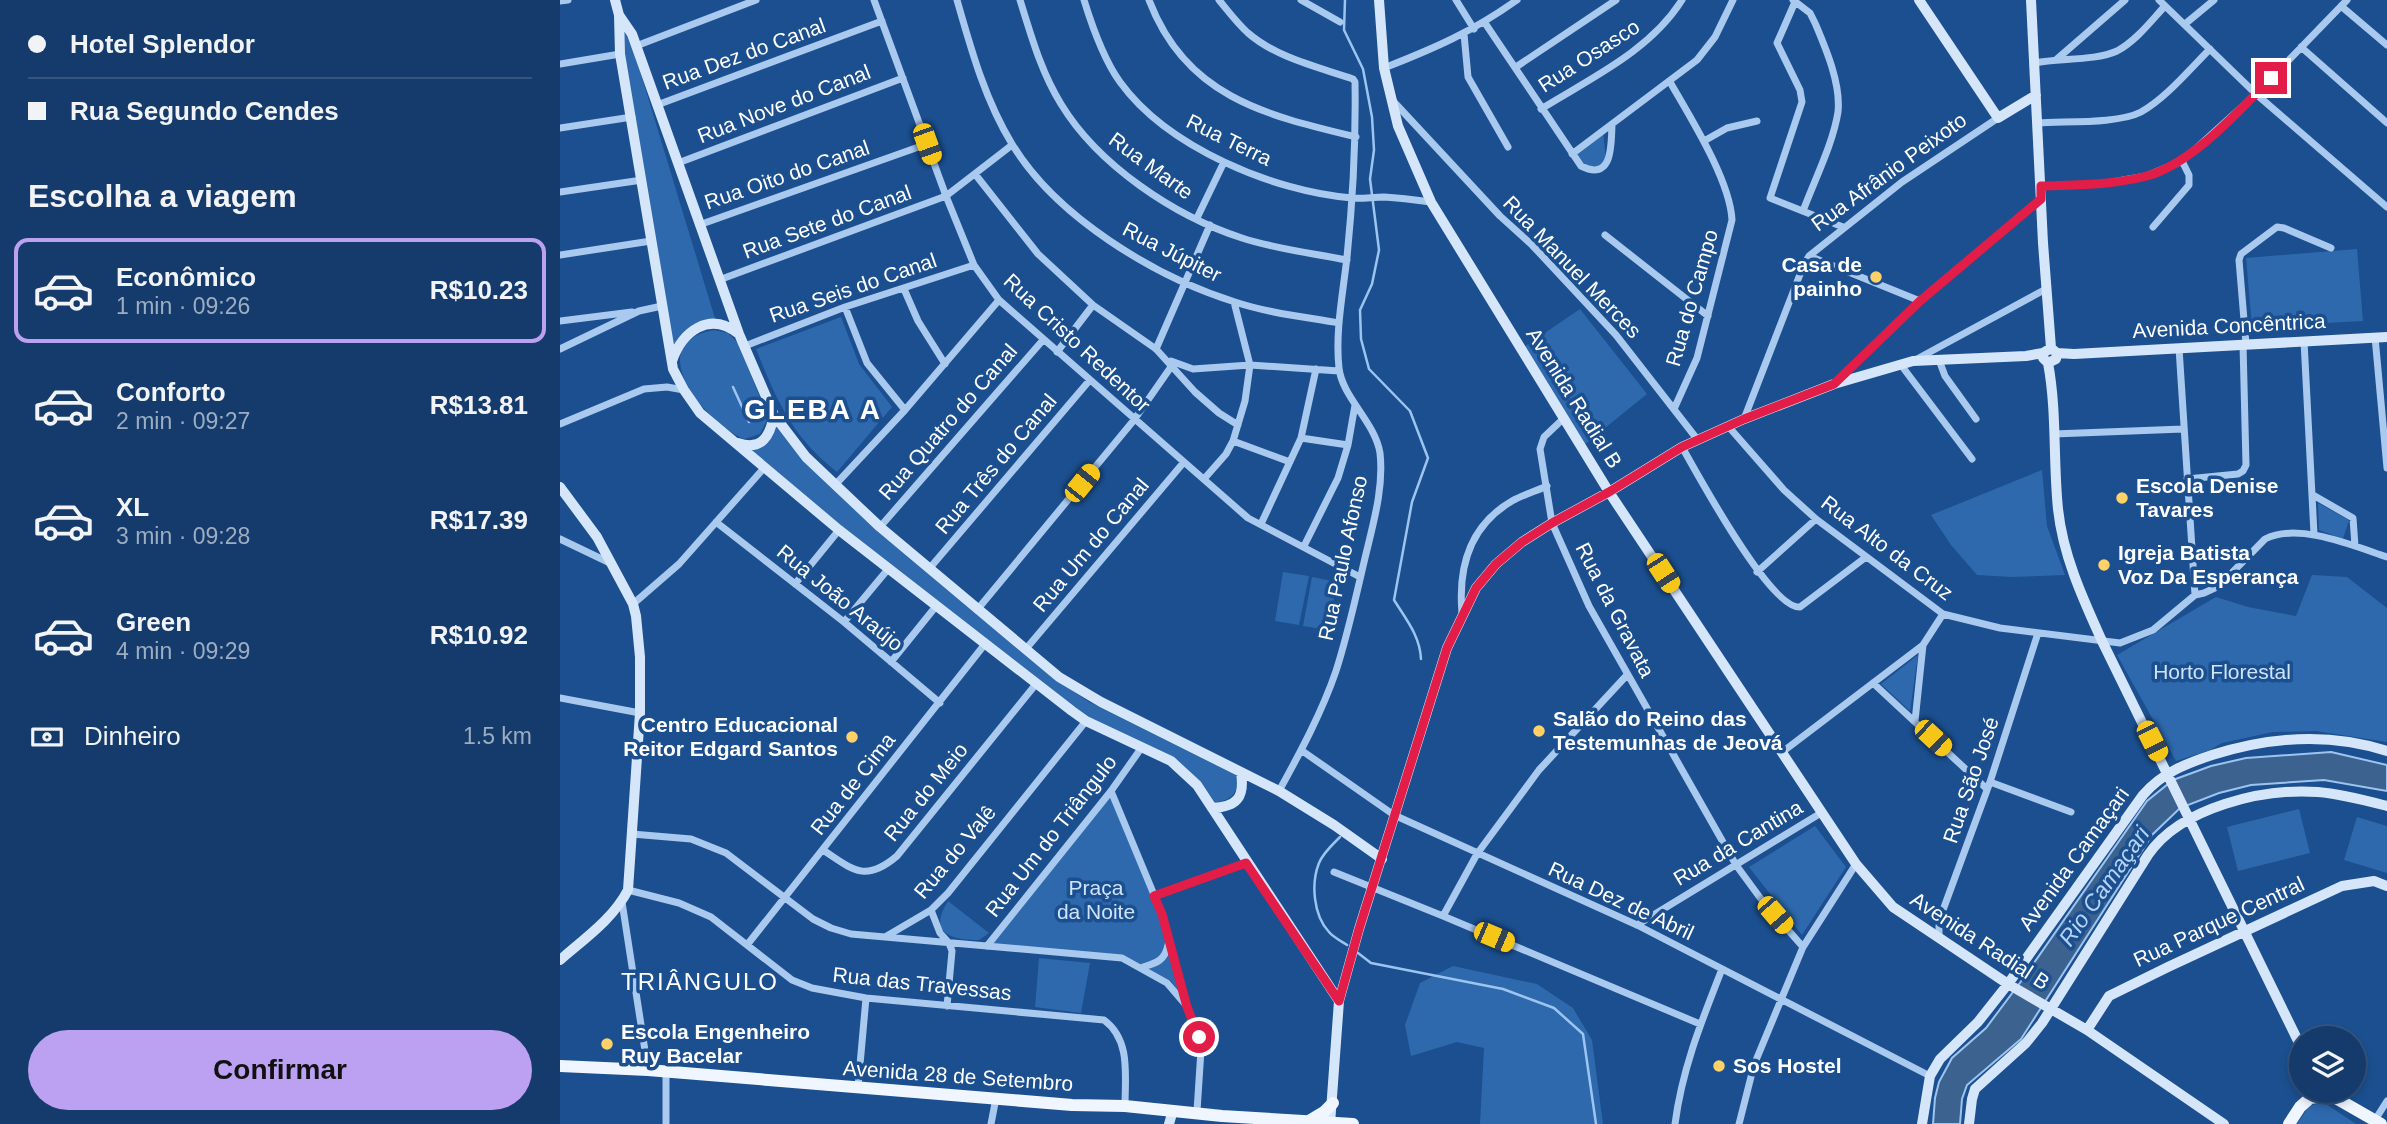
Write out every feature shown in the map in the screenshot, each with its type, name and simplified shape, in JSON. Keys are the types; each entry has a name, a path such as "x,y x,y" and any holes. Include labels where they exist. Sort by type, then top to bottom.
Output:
{"main road":[{"name":"Avenida 28 de Setembro","path":"560,1066 648,1070 1072,1105 1125,1106 1353,1124"},
{"path":"1309,1122 1333,1103"},
{"path":"2290,1124 2304,1103"},
{"path":"2344,1103 2370,1120"}],"street":[{"path":"560,1 568,0"},
{"path":"615,0 619,15 620,54 673,369 700,414 839,530 1086,721 1172,762 1196,785 1339,1001"},
{"path":"636,46 756,0"},
{"name":"Rua Cristo Redentor","path":"874,0 946,197 974,265 999,300 1248,518 1360,577"},
{"name":"Rua Júpiter","path":"957,0 975,61 999,121 1030,169 1070,212 1128,253 1234,302 1339,323"},
{"name":"Rua Marte","path":"1020,0 1035,50 1059,102 1082,136 1120,170 1175,208 1210,225 1243,238 1347,260"},
{"name":"Rua Terra","path":"1084,0 1091,25 1119,81 1147,113 1186,143 1224,162 1293,187 1353,199 1382,197 1431,202"},
{"path":"1149,0 1166,37 1182,58 1217,88 1257,110 1356,137"},
{"name":"Rua Paulo Afonso","path":"1219,0 1249,34 1272,48 1355,82 1353,199 1339,323 1339,370 1355,405 1374,432 1380,456 1381,482 1349,628 1335,674 1301,750 1279,791"},
{"path":"1301,0 1340,22"},
{"name":"Avenida Radial B","path":"1379,0 1384,68 1391,99 1398,126 1431,202 1609,492 1856,864 1893,907 2011,985 2087,1030 2224,1124"},
{"path":"1456,0 1474,29"},
{"path":"1384,68 1474,29 1517,0"},
{"path":"1516,67 1616,0"},
{"name":"Rua Osasco","path":"1541,109 1621,59 1659,31 1682,0"},
{"path":"1572,154 1697,61 1716,37 1733,0"},
{"path":"1920,0 1998,118"},
{"path":"2031,0 2058,510 2064,544 2076,582 2102,641 2291,1026"},
{"path":"2056,59 2125,0"},
{"path":"2185,24 2214,0"},
{"path":"1803,211 1832,134 1838,112 1838,94 1815,23 1810,13 1794,1 1777,43 1800,90 1802,102 1770,196 1771,200 1843,227"},
{"path":"2035,63 2095,57 2117,51 2139,34 2162,3 2256,94 2387,206"},
{"path":"2041,186 2101,184 2146,176 2182,161 2256,94 2344,3 2387,45"},
{"path":"619,15 632,34 738,334 774,415 806,457 880,527 1059,677 1101,702 1279,791 1382,859"},
{"name":"Rua Dez do Canal","path":"657,105 882,22"},
{"path":"1485,23 1583,168 1596,169 1604,166 1610,156 1612,125"},
{"path":"1464,34 1468,78 1508,148"},
{"path":"2301,47 2387,123"},
{"path":"2038,123 2123,118 2141,112 2210,49"},
{"path":"560,64 620,54"},
{"path":"623,68 631,61 642,63"},
{"name":"Rua Nove do Canal","path":"678,163 903,78"},
{"name":"Rua do Campo","path":"1670,82 1704,141 1730,202 1732,220 1697,358 1674,409"},
{"name":"Rua Afrânio Peixoto","path":"1744,419 1809,256 1902,182 2036,95"},
{"name":"Rua Manuel Merces","path":"1391,99 1616,335 1697,439"},
{"path":"560,128 632,117"},
{"path":"1704,141 1727,128 1757,121"},
{"path":"1398,126 1415,125"},
{"name":"Rua Oito do Canal","path":"699,225 927,144"},
{"name":"Rua Sete do Canal","path":"719,280 946,197 1013,145"},
{"path":"2153,227 2189,185 2189,175 2182,161"},
{"path":"1197,218 1224,162"},
{"path":"975,174 1038,254 1093,305 1156,349 1171,362 1195,392 1238,425"},
{"path":"560,192 642,180"},
{"path":"1834,384 1920,301 2041,199"},
{"path":"1156,349 1210,225"},
{"path":"2187,479 2238,474 2246,465 2244,344 2239,260 2241,254 2277,227 2331,248"},
{"path":"1605,235 1708,316"},
{"path":"560,255 651,242"},
{"path":"1809,256 1920,301"},
{"name":"Rua Seis do Canal","path":"745,346 845,307 974,265"},
{"path":"904,289 918,321 945,364"},
{"path":"1913,361 2046,289"},
{"path":"835,485 905,410 999,300"},
{"path":"1203,479 1226,454 1233,442 1245,401 1250,365 1234,302"},
{"path":"1057,352 1093,305"},
{"path":"560,321 662,306"},
{"path":"845,307 867,363 905,410"},
{"path":"560,349 639,311"},
{"path":"672,362 687,333 704,325 726,326 738,334"},
{"path":"2375,337 2387,468"},
{"name":"Avenida Concêntrica","path":"1331,1123 1339,1001 1447,648 1476,588 1496,564 1522,542 1697,439 1834,384 1913,361 2387,337"},
{"name":"Rua Quatro do Canal","path":"880,527 1044,340"},
{"path":"2304,341 2314,534"},
{"path":"2179,348 2195,594"},
{"path":"1939,360 1945,376 1976,419"},
{"path":"1171,362 1193,369 1250,365 1339,370"},
{"path":"977,610 1134,420 1171,362"},
{"path":"1900,365 1972,459"},
{"path":"1261,524 1300,438 1315,369"},
{"name":"Rua Três do Canal","path":"929,569 1089,380"},
{"path":"560,424 645,388 667,387 684,390"},
{"path":"1304,546 1338,478 1348,445 1355,405"},
{"path":"732,442 748,446 759,443 771,431 774,415"},
{"name":"Rua da Gravata","path":"1563,419 1541,442 1540,449 1552,523 1589,607 1736,865 1761,899 1803,947"},
{"name":"Rua Alto da Cruz","path":"1728,426 1784,490 1816,519 1943,614 1987,626 2120,643 2153,630 2195,594 2219,586 2265,539 2280,534 2314,534 2387,557"},
{"path":"2054,434 2183,429"},
{"path":"1300,438 1348,445"},
{"path":"1233,442 1290,462"},
{"path":"1682,447 1757,572 1791,606 1800,607 1866,557"},
{"name":"Rua Um do Canal","path":"1025,650 1184,462"},
{"path":"634,604 679,564 764,468"},
{"path":"1462,613 1462,568 1483,523 1513,500 1547,486"},
{"path":"560,487 597,537 634,604 640,657 640,713 628,890 622,902 560,960"},
{"path":"2313,495 2353,518 2355,546"},
{"path":"1757,572 1816,519"},
{"name":"Rua João Araújo","path":"716,522 844,622 940,703"},
{"path":"795,584 839,530"},
{"path":"560,538 614,565"},
{"path":"844,622 889,568"},
{"path":"891,662 937,605"},
{"path":"1782,753 1923,645 1943,614"},
{"name":"Rua São José","path":"1939,938 1938,926 1943,910 2038,633"},
{"name":"Rua de Cima","path":"747,945 985,644"},
{"path":"1915,721 1923,645"},
{"path":"1443,916 1477,853 1539,770 1627,675"},
{"path":"1873,683 1988,785 2071,812"},
{"name":"Rua do Meio","path":"823,850 862,873 887,865 1036,684"},
{"path":"560,698 640,713"},
{"name":"Rua do Valê","path":"885,937 931,910 948,893 1086,721"},
{"name":"Avenida Camaçari","path":"1922,1124 1930,1076 1940,1059 2011,985 2155,781 2244,745 2288,738 2337,740 2387,751"},
{"name":"Rua Um do Triângulo","path":"987,946 1111,791 1142,747"},
{"name":"Rua Dez de Abril","path":"1301,750 1394,815 1637,925 1930,1076"},
{"path":"1241,773 1243,786"},
{"path":"1212,808 1234,802 1243,786 1255,779"},
{"path":"1111,791 1154,896 1187,1007 1199,1037 1201,1050 1197,1111"},
{"path":"1969,1124 1975,1089 2026,1043 2156,843 2188,815 2223,804 2284,793 2316,792 2340,795 2387,806"},
{"name":"Rua da Cantina","path":"1637,925 1821,813"},
{"path":"632,834 691,839 726,853 813,919 831,928 851,934 1122,958 1167,983 1187,1007"},
{"path":"1154,896 1246,863"},
{"path":"1738,1124 1754,1065 1803,947 1856,864"},
{"path":"1334,873 1700,1024"},
{"name":"Rua Parque Central","path":"2087,1030 2109,996 2244,930 2342,886 2374,881 2387,886"},
{"name":"Rua das Travessas","path":"628,890 679,902 710,917 792,980 822,991 866,998 1104,1020 1113,1026 1123,1045 1125,1106"},
{"path":"622,902 648,1070"},
{"path":"931,910 940,933 949,943 952,955 947,1006"},
{"path":"1143,968 1161,960 1166,954 1169,942"},
{"path":"1675,1124 1683,1075 1700,1024 1723,970"},
{"path":"858,1087 866,998"},
{"path":"666,1072 666,1124"},
{"path":"991,1124 996,1098"},
{"path":"2370,1120 2387,1101"},
{"path":"2300,1107 2301,1103"},
{"path":"1169,1124 1173,1110"}],"green space":[{"path":"615,0 633,48 717,325 687,333 672,361"},
{"path":"1603,132 1606,159 1600,167 1582,166 1573,154"},
{"path":"2357,249 2363,321 2252,327 2246,258"},
{"path":"1580,309 1647,394 1584,445 1521,349"},
{"path":"841,317 859,364 892,407 837,472 821,459 797,431 779,402 756,349"},
{"path":"714,330 728,333 739,344 768,418 760,434 744,439 729,430 698,401 687,384 681,366 682,351 692,338"},
{"path":"774,415 806,457 939,583 1057,680 1089,702 1236,775 1237,787 1233,795 1213,803 1172,762 1086,721 764,468 750,446 761,443"},
{"path":"2042,470 2047,526 2065,575 1977,575 1951,545 1931,515"},
{"path":"2318,503 2349,520 2343,539 2319,530"},
{"path":"1283,572 1309,576 1299,625 1275,621"},
{"name":"Horto Florestal","path":"2312,575 2347,577 2387,608 2387,742 2316,731 2273,732 2222,743 2210,750 2176,761 2117,655 2216,597 2248,607 2296,616"},
{"path":"1312,577 1337,582 1328,630 1303,626"},
{"path":"1918,655 1910,711 1881,684"},
{"name":"Praça da Noite","path":"1110,796 1158,914 1185,1001 1171,981 1121,955 992,944"},
{"path":"2299,809 2310,853 2238,871 2227,827"},
{"path":"2357,817 2387,826 2387,873 2344,860"},
{"path":"1815,826 1846,867 1802,935 1749,867"},
{"path":"948,901 989,933 979,940 959,938 945,932 940,921"},
{"path":"1039,958 1090,963 1081,1013 1035,1007"},
{"path":"1453,966 1537,984 1573,1008 1592,1040 1603,1124 1480,1124 1484,1048 1457,1042 1411,1056 1405,1025 1420,983"},
{"path":"2324,1103 2356,1124 2297,1124 2309,1106"}],"water":[{"name":"Rio Camaçari","path":"2331,752 2387,765 2387,791 2324,780 2251,785 2219,793 2180,808 2152,835 2021,1039 1967,1085 1962,1099 1960,1124 1933,1124 1939,1082 1952,1058 1986,1028 2147,801 2173,780 2211,766 2246,758"}],"waterway":[{"path":"1345,0 1344,30 1363,69 1372,117 1374,150 1370,179 1379,250 1372,284 1360,310 1361,339 1369,369 1410,411 1428,458 1412,502 1394,600 1415,635 1421,659"},
{"path":"733,387 749,422"},
{"path":"1340,837 1325,852 1319,863 1314,889 1317,908 1324,925 1333,936 1347,945"},
{"path":"1358,953 1371,963 1503,989 1554,1008 1583,1034 1596,1124"}],"place":[{"name":"Casa de painho","path":"1876,277"},
{"name":"Escola Denise Tavares","path":"2122,498"},
{"name":"Igreja Batista Voz Da Esperança","path":"2104,565"},
{"name":"Salão do Reino das Testemunhas de Jeová","path":"1539,731"},
{"name":"Centro Educacional Reitor Edgard Santos","path":"852,737"},
{"name":"Escola Engenheiro Ruy Bacelar","path":"607,1044"},
{"name":"Sos Hostel","path":"1719,1066"}],"district":[{"name":"GLEBA A","path":"813,409"},
{"name":"TRIÂNGULO","path":"700,982"}],"route":[{"path":"1199,1037 1187,1007 1162,914 1154,896 1246,863 1339,1001 1447,648 1476,588 1496,564 1522,542 1552,523 1697,439 1834,384 1920,301 2041,199 2041,186 2101,184 2146,176 2182,161 2271,78"}]}
